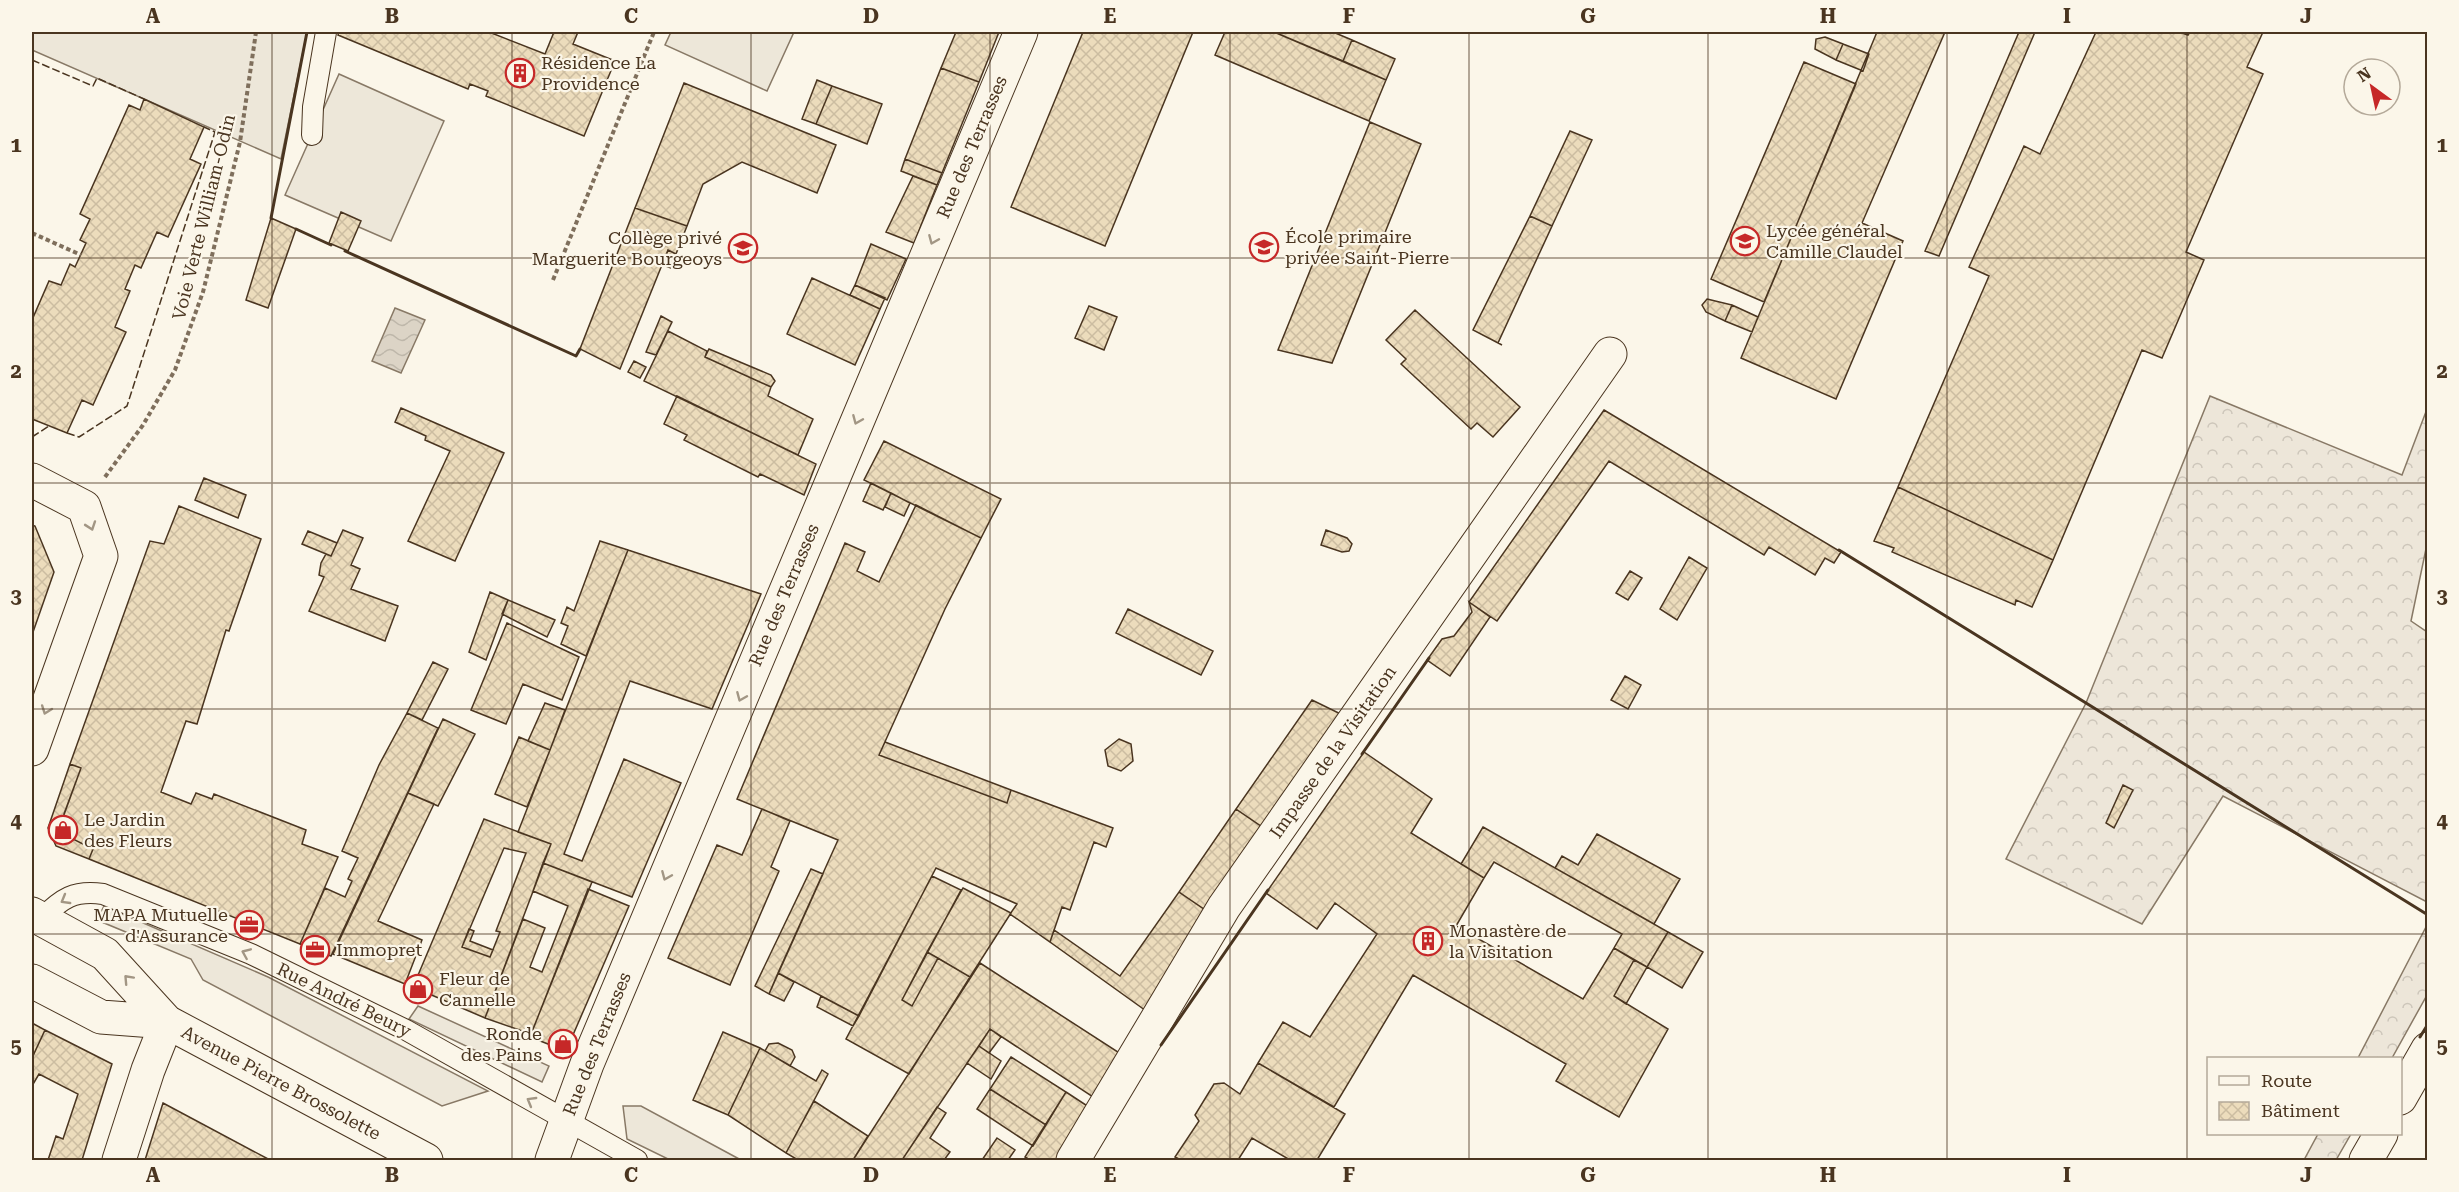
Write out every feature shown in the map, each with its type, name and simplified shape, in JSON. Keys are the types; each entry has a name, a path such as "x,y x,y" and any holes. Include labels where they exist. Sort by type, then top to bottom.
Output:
{"street":[{"name":"Rue des Terrasses","path":"552,1161 587,1064 1021,32"},
{"name":"Impasse de la Visitation","path":"1073,1161 1224,907 1610,354"},
{"path":"32,480 84,507 101,556 32,749"},
{"name":"Avenue Pierre Brossolette","path":"36,916 105,954 167,1022 426,1161"},
{"name":"Avenue Pierre Brossolette","path":"32,981 101,1017 167,1022"},
{"path":"119,1161 148,1070 167,1022"},
{"path":"2402,1094 2427,1049"},
{"path":"2366,1161 2380,1135"}],"lane":[{"path":"312,135 313,107 326,32"},
{"name":"Rue André Beury","path":"36,916 67,897 83,892 103,894 251,954 396,1024 637,1161"}],"path":[{"name":"Voie Verte William-Odin","path":"84,507 143,426 175,369 203,292 240,142 256,32"},
{"path":"553,280 654,32"},
{"path":"32,233 81,255"}],"green space":[{"path":"2210,396 2402,475 2427,409 2427,544 2411,621 2427,632 2427,902 2223,796 2142,924 2006,859 2086,703"},
{"path":"2427,925 2427,995 2393,1057 2359,1057"},
{"path":"2317,1135 2350,1135 2336,1160 2304,1160"}],"shaded area":[{"path":"32,32 307,32 281,159 32,50"},
{"path":"671,32 794,32 767,91 665,45"},
{"path":"339,74 444,121 391,241 285,195"},
{"path":"104,906 268,977 488,1091 442,1106 203,980 191,959 97,920"},
{"path":"418,1006 549,1066 542,1082 409,1019"},
{"path":"623,1106 641,1106 741,1160 670,1160 627,1139"}],"water":[{"path":"395,308 425,320 401,373 372,361"}],"building":[{"name":"Résidence La Providence","path":"339,32 489,32 545,54 554,32 578,32 573,44 615,61 584,136 486,96 488,91 470,84 468,89 338,35"},
{"path":"956,32 999,32 979,82 941,68"},
{"path":"1083,32 1193,32 1105,246 1011,207"},
{"path":"1225,32 1274,32 1386,80 1369,121 1215,55"},
{"path":"1274,32 1333,32 1352,40 1343,61"},
{"path":"1877,32 1945,32 1862,223 1903,241 1836,399 1741,358"},
{"path":"2019,32 2035,32 1939,256 1925,251"},
{"path":"2096,32 2179,32 2188,35 2190,32 2263,32 2247,67 2263,74 2186,252 2204,260 2162,358 2142,350 2053,560 1898,487 1989,276 1969,267 2024,146 2040,154"},
{"path":"1825,37 1843,44 1836,60 1815,49 1816,39"},
{"path":"1352,40 1395,59 1386,80 1343,61"},
{"path":"1843,44 1869,54 1863,71 1836,60"},
{"path":"1804,62 1856,84 1764,302 1711,279"},
{"path":"941,68 979,82 942,173 905,159"},
{"path":"817,80 832,86 816,124 802,119"},
{"path":"684,83 836,145 817,193 742,162 703,184 687,226 635,208"},
{"path":"832,86 882,104 867,144 816,124"},
{"path":"144,99 204,127 190,159 201,164 168,237 157,232 141,268 135,265 125,289 130,291 115,327 126,332 93,405 82,400 67,433 32,419 32,320 49,281 61,285 70,264 75,267 86,243 80,240 90,219 80,214 129,105 140,110"},
{"path":"1370,122 1421,144 1332,363 1278,350"},
{"path":"1570,131 1592,140 1552,226 1530,216"},
{"path":"905,159 942,173 937,185 901,171"},
{"path":"913,176 937,185 914,243 886,232"},
{"path":"635,208 687,226 676,254 668,250 620,369 580,349"},
{"path":"341,212 361,221 348,251 329,243"},
{"path":"1530,216 1552,226 1498,343 1473,330"},
{"path":"271,218 296,229 268,308 246,300"},
{"path":"871,244 906,259 887,300 855,285"},
{"path":"668,250 676,254 671,268 663,265"},
{"path":"812,278 880,309 855,365 787,334"},
{"path":"855,285 885,298 880,309 850,295"},
{"path":"1707,299 1732,305 1725,321 1706,312 1702,305"},
{"path":"1732,305 1758,317 1752,332 1725,321"},
{"path":"1089,306 1117,317 1104,350 1075,338"},
{"path":"1415,310 1520,407 1493,437 1477,423 1471,429 1401,364 1406,359 1386,340"},
{"path":"661,316 672,322 656,355 646,352"},
{"path":"668,331 707,351 705,357 771,387 768,396 813,419 798,455 644,381"},
{"path":"709,349 771,375 775,381 771,387 705,357"},
{"path":"634,361 646,367 640,378 628,372"},
{"path":"677,396 816,464 804,495 760,474 758,477 684,440 687,435 664,424"},
{"path":"401,408 504,453 455,561 408,541 450,451 425,440 426,436 395,422"},
{"path":"1604,410 1841,552 1834,563 1825,558 1815,575 1769,547 1764,555 1609,461 1497,621 1469,602"},
{"path":"884,441 1001,499 981,538 864,480"},
{"path":"204,478 246,495 238,518 195,500"},
{"path":"871,483 891,493 883,510 863,501"},
{"path":"1898,487 2053,560 2032,607 2016,600 2015,605 1892,552 1894,548 1874,541"},
{"path":"891,493 910,503 904,516 885,507"},
{"path":"916,505 981,538 945,609 879,755 1007,803 1011,790 1113,828 1106,847 1094,842 1070,910 1062,907 1050,942 1010,914 1017,904 936,868 859,1016 778,973 838,840 737,799 845,543 865,552 857,571 879,582"},
{"path":"179,506 261,539 229,631 226,630 197,724 186,721 161,792 191,804 196,793 212,799 214,794 306,830 302,844 338,857 300,944 89,859 93,849 65,835 63,830 64,814 81,768 70,764 150,541 164,544"},
{"path":"32,525 35,526 54,572 32,635"},
{"path":"343,530 363,538 351,565 360,569 351,589 398,606 385,641 309,611 324,577 319,575 321,563 326,554 331,556"},
{"path":"1326,530 1347,538 1352,544 1349,551 1342,552 1321,545"},
{"path":"308,531 337,543 331,556 302,544"},
{"path":"600,541 628,550 586,656 561,644 568,626 561,623 567,607 574,611"},
{"path":"628,550 761,594 712,709 630,681 564,854 582,861 624,759 681,783 632,897 543,863 551,844 518,832"},
{"path":"1689,557 1707,568 1677,620 1660,609"},
{"path":"1630,571 1642,578 1628,600 1616,593"},
{"path":"490,592 508,600 486,660 469,652"},
{"path":"508,600 555,620 547,637 502,614"},
{"path":"1469,602 1490,617 1450,676 1427,660 1442,639 1454,636 1472,612"},
{"path":"1128,609 1213,651 1201,675 1116,633"},
{"path":"507,623 579,657 562,700 523,684 506,724 471,710"},
{"path":"433,662 448,669 422,720 407,713"},
{"path":"1625,676 1641,685 1628,709 1611,700"},
{"path":"1312,700 1351,719 1271,833 1236,809"},
{"path":"545,703 565,710 550,750 528,741"},
{"path":"407,713 438,728 331,956 300,944 325,888 345,897 352,881 348,879 358,858 342,851 379,765"},
{"path":"443,719 475,734 438,806 408,793"},
{"path":"519,737 550,750 527,807 495,794"},
{"path":"1119,739 1131,744 1133,761 1121,771 1108,766 1105,750"},
{"path":"885,742 1011,790 1007,803 879,755"},
{"name":"Monastère de la Visitation","path":"1364,752 1432,799 1411,833 1484,878 1456,926 1583,999 1614,948 1634,960 1614,996 1668,1029 1619,1117 1556,1081 1566,1064 1413,975 1334,1107 1258,1063 1283,1022 1310,1037 1377,934 1335,903 1317,929 1266,893"},
{"path":"70,764 81,768 61,823 65,835 93,849 89,859 56,846 48,828"},
{"path":"2123,785 2133,790 2114,828 2106,823"},
{"path":"408,793 434,804 378,921 422,940 405,984 333,954"},
{"path":"762,809 790,821 771,867 779,871 730,985 668,958 717,845 742,855"},
{"path":"1236,809 1271,833 1214,916 1179,892"},
{"path":"484,819 551,844 485,1018 413,987","holes":["504,848 526,853 496,931 500,932 490,957 462,947"]},
{"path":"1483,827 1668,932 1647,967 1614,948 1622,934 1494,862 1484,878 1461,864"},
{"path":"1597,834 1680,879 1654,924 1555,868 1562,856 1578,865"},
{"path":"543,863 592,882 531,1034 485,1018 523,919 545,928 530,967 542,972 568,906 533,891"},
{"path":"811,869 823,874 769,994 755,986"},
{"path":"932,876 961,890 902,1000 912,1006 938,958 970,977 909,1074 846,1039"},
{"path":"963,888 1011,913 970,977 927,952"},
{"path":"588,889 629,906 566,1051 530,1037"},
{"path":"1179,892 1214,916 1149,1013 1050,942 1054,930 1120,976"},
{"path":"469,929 474,931 470,941 493,950 490,957 462,947"},
{"path":"1668,932 1703,952 1682,988 1647,967"},
{"path":"927,952 938,958 912,1006 902,1000"},
{"path":"1634,960 1647,967 1626,1004 1614,996"},
{"path":"980,963 1121,1054 1096,1099 990,1029 902,1160 853,1160"},
{"path":"778,973 794,982 784,1001 769,994"},
{"path":"821,996 859,1016 853,1026 817,1007"},
{"path":"32,1023 45,1030 32,1058"},
{"path":"990,1029 1001,1037 989,1053 979,1046"},
{"path":"45,1030 112,1064 82,1160 48,1160 56,1136 63,1139 78,1094 39,1074 32,1086 32,1058"},
{"path":"723,1032 760,1048 728,1115 693,1100"},
{"path":"778,1043 792,1050 795,1057 790,1066 765,1051 769,1044"},
{"path":"979,1046 1001,1061 991,1079 967,1063"},
{"path":"760,1048 816,1081 822,1070 828,1074 786,1153 728,1115"},
{"path":"1011,1057 1066,1092 1046,1125 990,1089"},
{"path":"1258,1063 1345,1114 1317,1160 1290,1160 1252,1138 1238,1160 1181,1160 1175,1157 1199,1121 1195,1115 1214,1084 1224,1083 1240,1094"},
{"path":"990,1089 1046,1125 1033,1146 977,1109"},
{"path":"1066,1092 1092,1109 1061,1160 1030,1160 1025,1157"},
{"path":"814,1101 868,1136 853,1160 798,1160 786,1153"},
{"path":"163,1103 270,1160 145,1160"},
{"path":"937,1107 946,1113 930,1138 950,1152 944,1160 902,1160"},
{"path":"997,1138 1015,1150 1008,1160 982,1160"}],"fence":[{"path":"32,60 93,86 97,78 144,99"},
{"path":"67,433 79,437 127,406 215,132 204,127"},
{"path":"32,437 49,426"}],"wall":[{"path":"271,218 307,32"},
{"path":"296,229 331,245"},
{"path":"345,251 576,356 580,349"},
{"path":"1839,550 2428,915"},
{"path":"1362,754 1429,658"},
{"path":"1161,1045 1268,890"},
{"path":"2420,1037 2428,1024"}],"place":[{"name":"Résidence La Providence","path":"520,73"},
{"name":"Lycée général Camille Claudel","path":"1745,241"},
{"name":"École primaire privée Saint-Pierre","path":"1264,247"},
{"name":"Collège privé Marguerite Bourgeoys","path":"743,248"},
{"name":"Le Jardin des Fleurs","path":"63,830"},
{"name":"MAPA Mutuelle d'Assurance","path":"249,925"},
{"name":"Monastère de la Visitation","path":"1428,941"},
{"name":"Immopret","path":"315,950"},
{"name":"Fleur de Cannelle","path":"418,989"},
{"name":"Ronde des Pains","path":"563,1044"}]}
